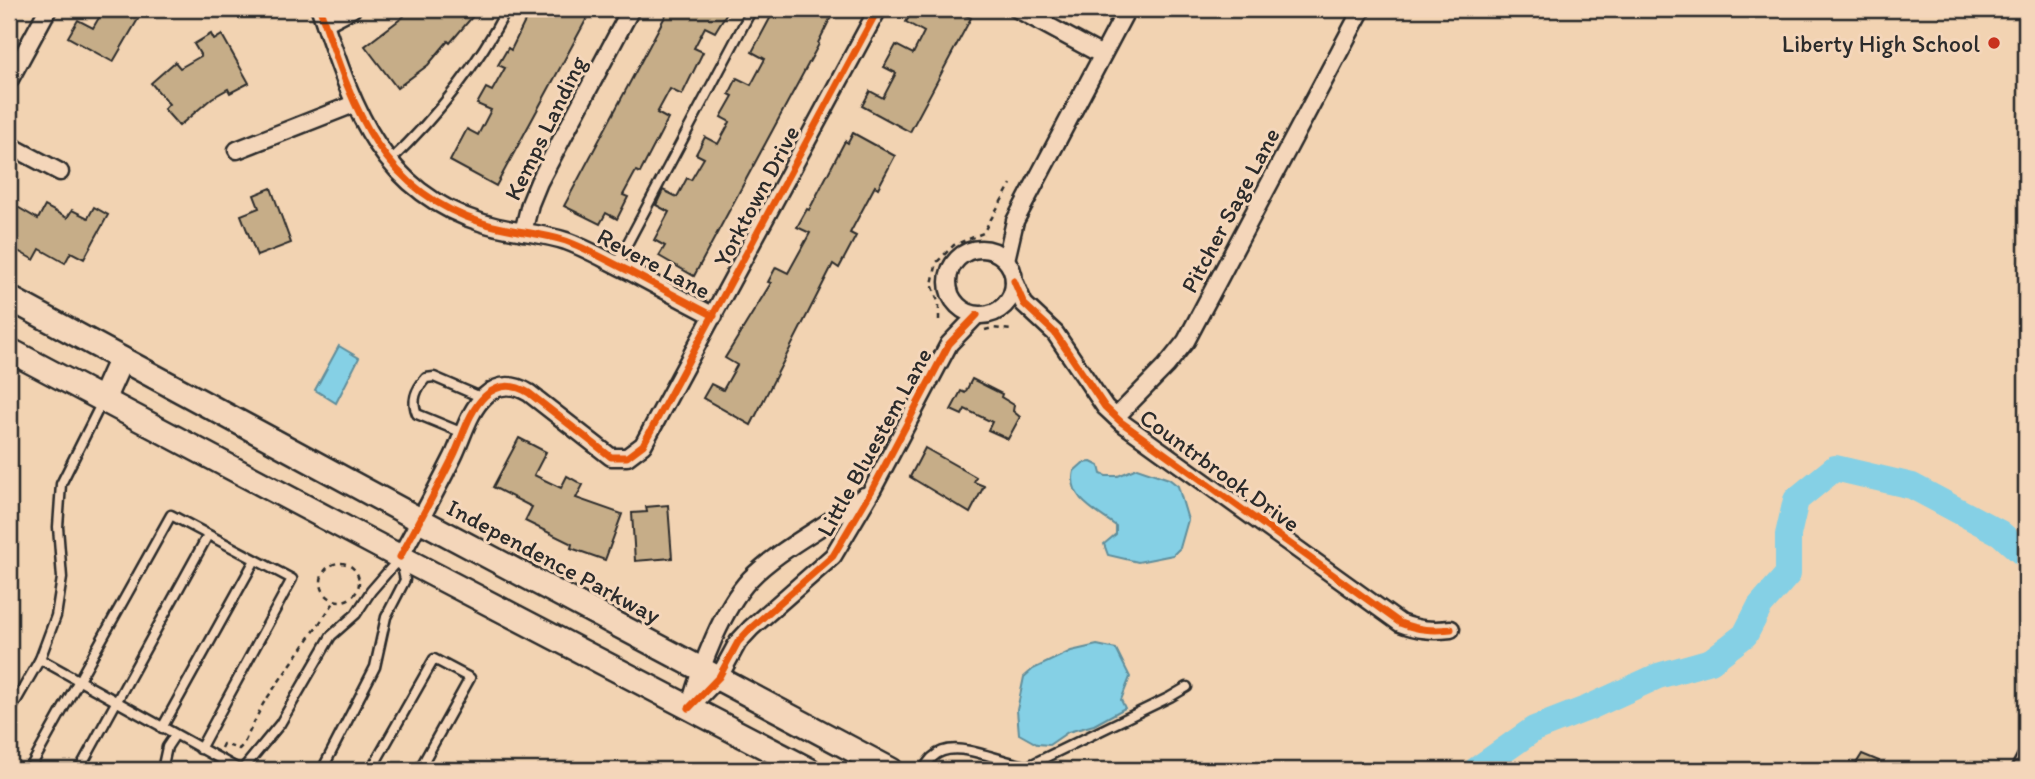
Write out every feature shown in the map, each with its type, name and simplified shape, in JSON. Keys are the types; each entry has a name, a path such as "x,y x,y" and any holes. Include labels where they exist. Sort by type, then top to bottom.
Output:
{"main road":[{"name":"Independence Parkway","path":"9,298 891,770"},
{"path":"9,350 400,558 809,770"},
{"path":"103,400 121,359"}],"street":[{"path":"9,81 48,9"},
{"path":"322,16 352,9"},
{"name":"Kemps Landing","path":"523,232 539,182 631,9"},
{"name":"Yorktown Drive","path":"483,398 503,385 521,388 611,457 620,458 634,453 648,438 878,9"},
{"path":"1017,9 1102,55"},
{"path":"1006,260 1015,221 1127,9"},
{"name":"Pitcher Sage Lane","path":"1116,417 1166,366 1186,341 1362,9"},
{"name":"Revere Lane","path":"322,16 354,104 371,136 389,162 416,188 447,208 481,223 567,242 713,316"},
{"path":"237,150 354,104"},
{"path":"9,145 60,172"},
{"path":"977,249 998,253 1012,270 1014,281 1010,298 999,310 977,315 966,312 952,297 949,287 952,267 967,252 977,249 990,246 1015,221"},
{"name":"Countrbrook Drive","path":"1014,281 1024,304 1055,333 1105,407 1116,417 1400,623 1430,631 1451,629"},
{"name":"Little Bluestem Lane","path":"710,672 751,628 833,556 872,490 949,344 953,325 952,297"},
{"path":"999,310 1040,320"},
{"name":"Little Bluestem Lane","path":"949,344 977,315"},
{"path":"400,558 472,414 483,398"},
{"name":"Little Bluestem Lane","path":"689,708 710,672 738,594 751,578 872,490"}],"lane":[{"path":"389,162 448,101 470,72 507,9"},
{"path":"616,265 752,9"},
{"path":"463,433 417,414 414,407 418,387 426,378 434,377 483,398"},
{"path":"9,713 40,659 56,616 62,578 58,527 61,484 103,400"},
{"path":"29,770 171,515 292,579 200,748"},
{"path":"79,770 208,535"},
{"path":"40,659 241,770 280,724 331,636 356,614 371,591 400,558"},
{"path":"322,770 375,667 386,617 405,580 400,558"},
{"path":"162,728 255,560"},
{"path":"371,770 434,659 470,678 419,770"},
{"path":"923,770 934,755 948,749 965,749 1013,765 1028,766 1186,687"},
{"path":"162,770 167,747 175,735"},
{"path":"2015,770 2026,749"}],"path":[{"path":"939,320 939,304 932,285 937,262 954,245 983,233 1011,184"},
{"path":"982,331 993,328 1012,330"},
{"path":"216,758 223,744 239,749 243,745 263,704 335,601 353,597 359,584 358,576 352,567 341,562 324,570 320,582 326,595 335,601"}],"water":[{"path":"339,346 359,358 336,403 315,390"},
{"path":"1091,462 1099,466 1101,474 1106,476 1118,476 1137,468 1169,479 1178,486 1188,520 1180,548 1173,555 1138,562 1108,555 1104,544 1116,534 1116,526 1079,497 1073,481 1074,471 1083,463"},
{"path":"1097,645 1116,649 1130,677 1121,700 1125,708 1094,725 1068,732 1049,745 1037,744 1019,734 1017,710 1024,677 1033,669 1071,651"}],"building":[{"path":"104,9 144,9 113,62 68,37 78,20 93,28"},
{"path":"410,9 479,9 428,65 397,88 365,46"},
{"path":"531,9 542,15 545,9 592,9 496,186 450,161 467,129 478,135 491,110 477,104 486,88 492,91 505,68 498,65 508,48 511,50"},
{"path":"669,9 729,9 715,32 705,27 694,48 703,52 682,95 670,89 657,113 668,119 640,173 636,171 623,195 628,197 617,219 606,213 600,224 564,206"},
{"path":"775,9 835,9 819,44 694,276 659,256 665,246 654,240 669,212 656,205 663,190 677,197 687,178 691,180 704,158 696,154 705,137 718,144 730,122 721,117 733,96 729,94 737,78 751,85 765,59 752,52"},
{"path":"914,9 954,9 971,18 910,132 862,106 870,91 883,98 896,73 884,67 896,45 913,54 924,32 906,22"},
{"path":"211,34 214,40 222,35 249,83 230,93 228,89 212,98 179,126 164,109 169,104 151,83 175,62 180,68 201,56 194,44"},
{"path":"853,133 895,156 878,188 875,186 850,233 856,236 839,268 833,264 751,425 703,398 711,384 723,390 737,365 725,358 771,283 768,282 776,267 788,273 810,233 797,227 807,209 809,210 845,141 848,143"},
{"path":"271,188 291,243 257,256 241,215 259,208 254,195"},
{"path":"9,202 38,219 45,206 67,218 72,210 88,218 94,207 108,215 84,259 71,252 65,263 40,249 34,260 9,246"},
{"path":"972,379 1002,394 1001,397 1014,405 1013,411 1020,417 1008,439 988,430 992,422 965,409 962,415 951,410 961,391 965,393"},
{"path":"519,438 546,452 534,475 561,488 567,476 583,485 576,498 622,514 605,560 571,548 572,544 525,521 532,507 493,487"},
{"path":"925,448 976,477 974,482 984,486 970,513 910,477"},
{"path":"668,505 672,558 635,561 632,513 647,512 646,507"},
{"path":"1862,754 1879,761 1874,770 1852,770"}],"waterway":[{"path":"1476,770 1534,729 1658,676 1711,661 1745,635 1760,606 1788,574 1788,535 1796,500 1835,468 1912,486 2000,533 2026,556"}],"cycle path":[{"path":"320,9 344,77 374,139 393,166 417,189 447,208 483,223 574,244 714,316"},
{"path":"400,557 453,457 474,409 485,396 496,389 512,387 529,393 611,457 627,457 643,445 878,9"},
{"path":"1014,281 1024,304 1055,333 1105,407 1121,422 1400,623 1425,629 1451,629"},
{"path":"689,708 719,677 738,642 751,628 833,556 872,490 949,344 977,315"}],"place":[{"name":"Liberty High School","path":"1994,43"}]}
